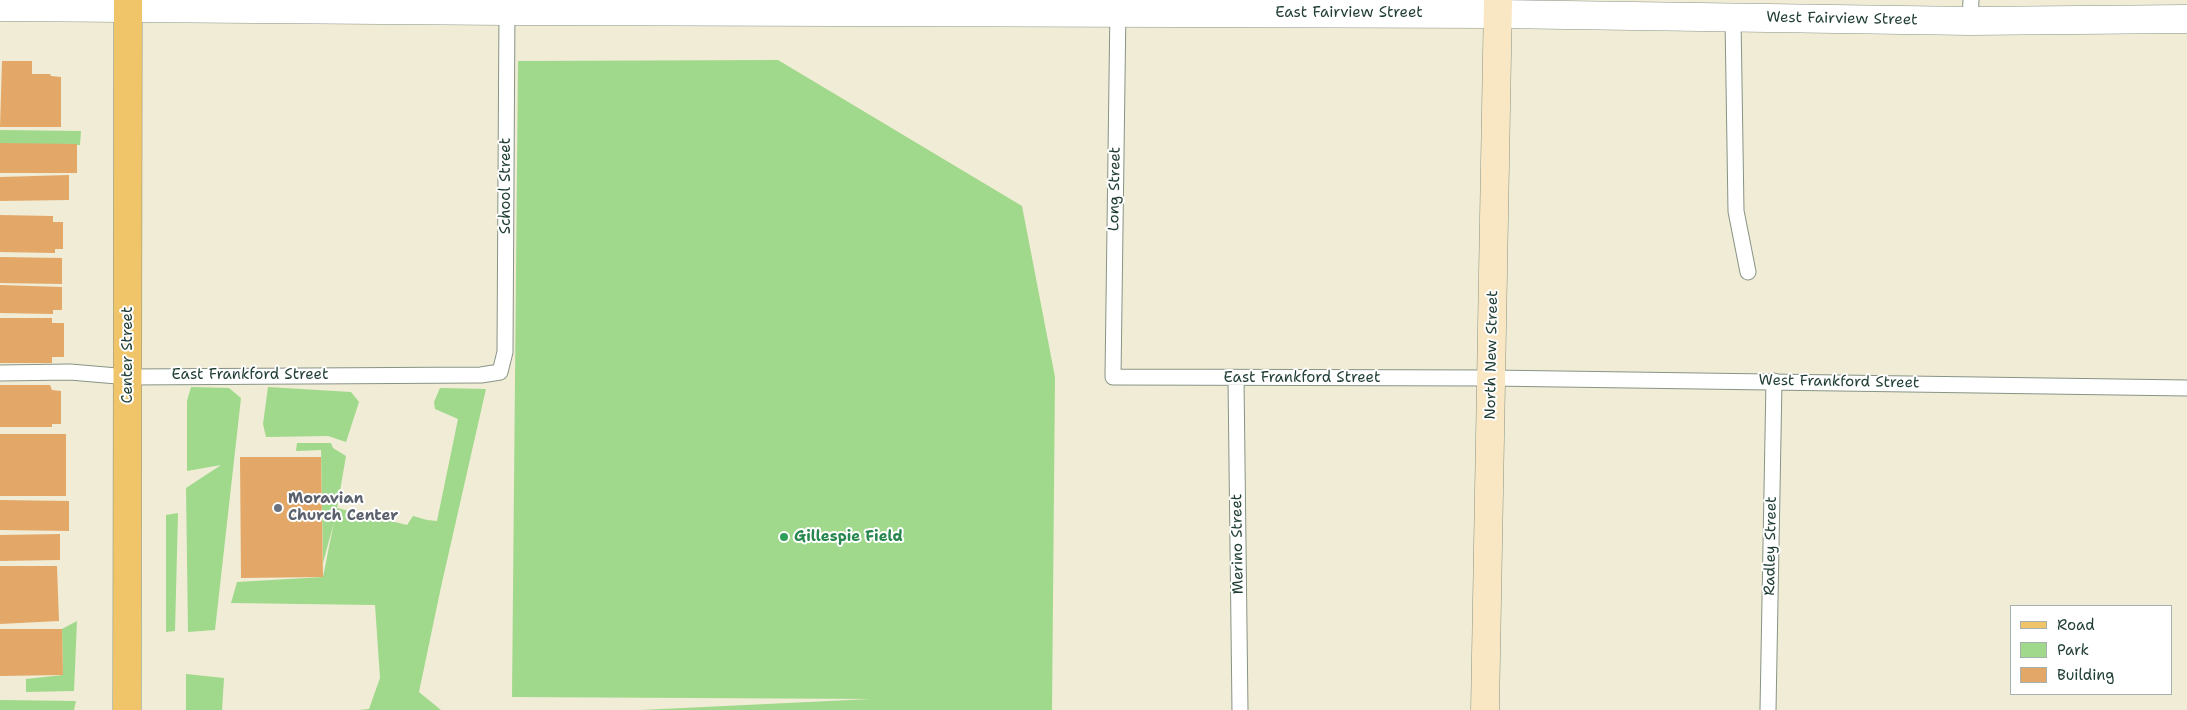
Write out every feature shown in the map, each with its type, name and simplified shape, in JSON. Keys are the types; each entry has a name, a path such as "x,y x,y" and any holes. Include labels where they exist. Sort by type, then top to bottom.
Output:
{"main road":[{"name":"Center Street","path":"127,710 129,377 128,4"},
{"name":"North New Street","path":"1485,710 1498,7"}],"street":[{"name":"East Fairview Street","path":"0,7 128,4 1498,7"},
{"name":"West Fairview Street","path":"1498,7 1733,18 1970,10 2187,19"}],"lane":[{"name":"School Street","path":"500,372 505,352 507,6"},
{"name":"Long Street","path":"1113,377 1118,6"},
{"path":"1733,18 1736,211 1748,272"},
{"name":"East Frankford Street","path":"0,373 70,372 129,377 480,375 500,372"},
{"name":"East Frankford Street","path":"1113,377 1236,379 1491,378"},
{"name":"West Frankford Street","path":"1491,378 2187,388"},
{"name":"Merino Street","path":"1236,379 1240,710"},
{"name":"Radley Street","path":"1768,710 1774,381"}],"green space":[{"name":"Gillespie Field","path":"778,60 1022,206 1055,377 1052,710 641,710 871,699 512,697 518,61"},
{"path":"0,130 81,131 80,145 0,144"},
{"path":"191,387 229,388 241,398 215,630 188,632 186,488 221,465 187,471 187,401"},
{"path":"268,387 351,392 359,402 346,442 328,436 266,437 263,424"},
{"path":"440,388 486,389 419,692 441,710 359,710 369,709 380,678 375,605 231,603 237,582 323,577 334,522 323,563 321,450 296,451 297,443 331,443 333,448 346,456 337,508 407,525 413,516 437,521 458,419 435,409 434,402"},
{"path":"178,513 175,631 166,632 166,515"},
{"path":"77,621 74,691 26,692 26,679 63,675 62,629"},
{"path":"186,674 224,678 222,710 186,710"},
{"path":"0,700 76,701 74,710 0,710"}],"building":[{"path":"2,61 32,61 32,74 50,74 51,76 61,77 61,127 0,127"},
{"path":"0,143 77,144 77,173 0,173"},
{"path":"69,175 69,200 0,201 0,177"},
{"path":"0,215 53,216 53,222 63,222 63,249 55,249 55,253 0,252"},
{"path":"0,257 62,258 62,284 0,283"},
{"path":"0,285 62,287 62,310 53,310 53,314 0,313"},
{"path":"0,318 52,318 52,323 64,323 64,357 52,357 52,363 0,363"},
{"path":"0,385 50,385 52,390 61,391 61,424 52,424 52,427 0,427"},
{"path":"0,434 66,434 66,496 0,496"},
{"path":"240,457 321,457 323,577 241,578"},
{"path":"0,500 69,501 69,531 0,530"},
{"path":"60,534 60,560 0,561 0,535"},
{"path":"0,566 57,566 59,621 0,624"},
{"path":"0,629 62,629 63,675 0,676"}],"place":[{"name":"Moravian Church Center","path":"278,508"},
{"name":"Gillespie Field","path":"784,537"}]}
